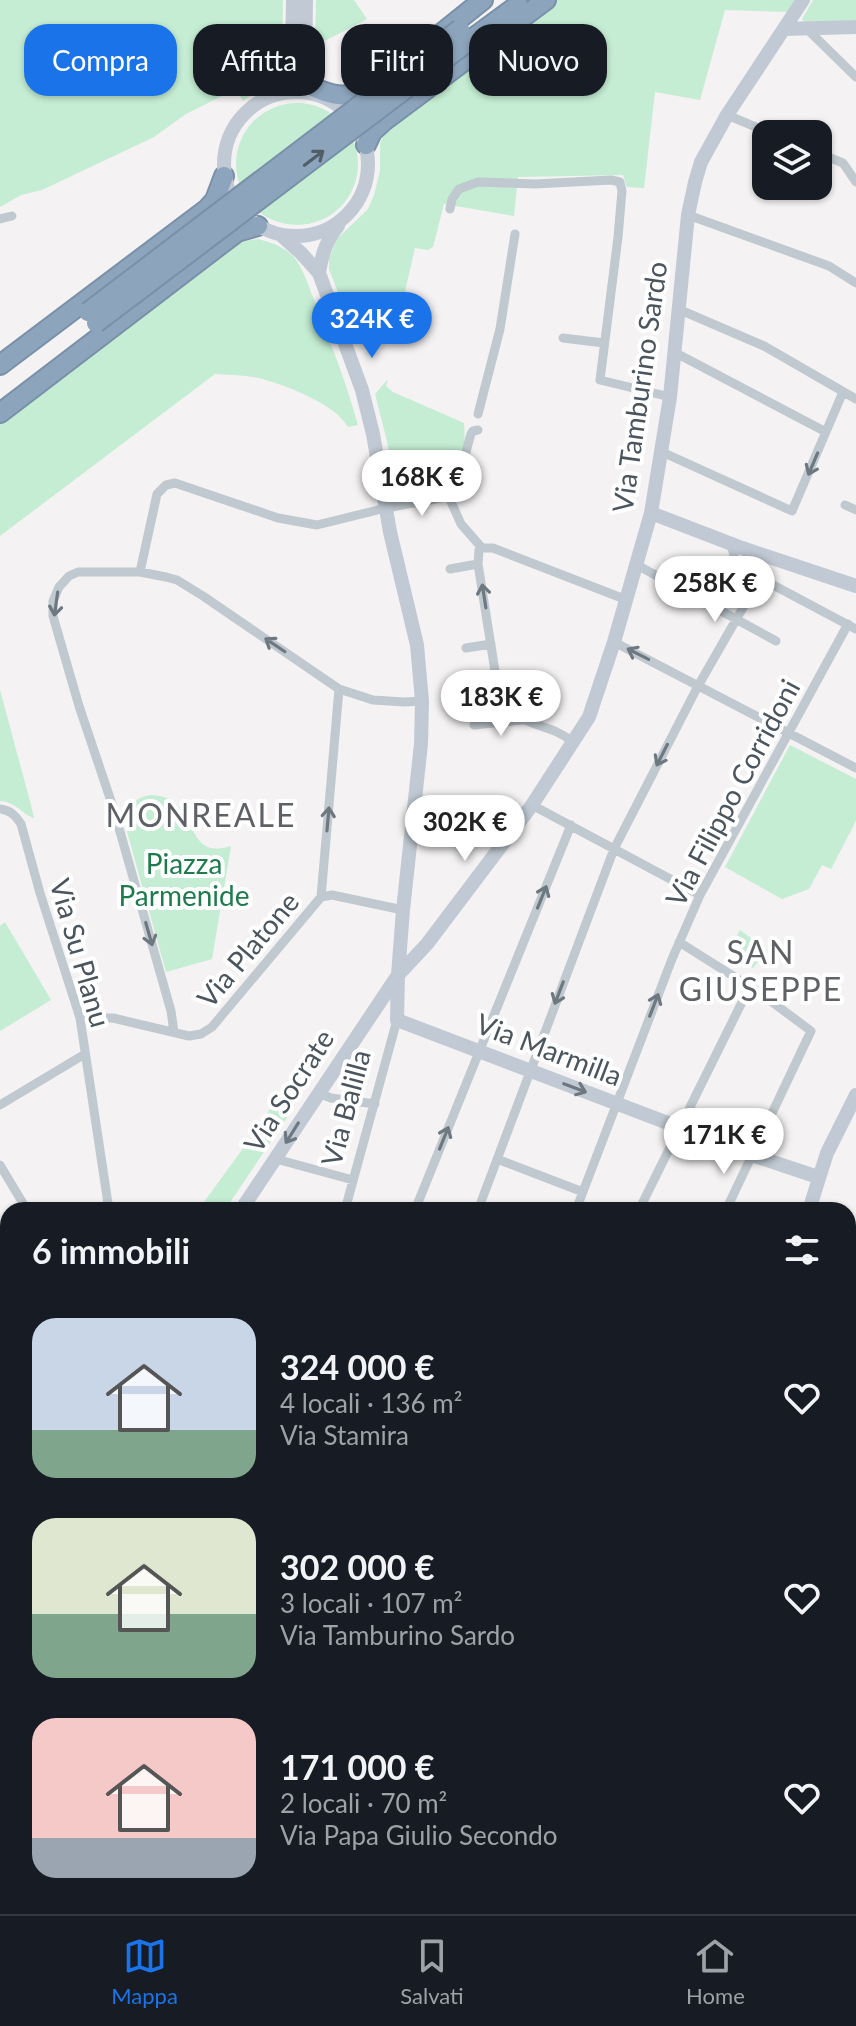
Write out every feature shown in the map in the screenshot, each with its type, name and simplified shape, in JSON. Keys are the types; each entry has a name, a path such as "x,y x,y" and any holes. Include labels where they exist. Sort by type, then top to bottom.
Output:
{"highway":[{"path":"453,24 483,0"},
{"path":"0,397 92,318 464,35 500,0"},
{"path":"464,35 526,0"},
{"path":"366,145 372,132 384,121 546,0"},
{"path":"325,94 346,96"},
{"path":"344,110 362,96"},
{"path":"0,365 207,209 215,200 224,176"},
{"path":"0,413 237,232 258,226"},
{"path":"169,238 183,240 188,245 191,252 188,268"},
{"path":"0,379 92,318"}],"street":[{"path":"293,0 292,55 285,82 244,113 231,132 224,153 224,176 234,201 245,216 258,226 281,235 303,236 324,231 343,219"},
{"path":"306,0 306,24"},
{"name":"Via Tamburino Sardo","path":"398,975 427,944 532,805 589,717 651,513 670,397 688,215 695,182 701,162 727,115 803,0"},
{"path":"784,29 856,27"},
{"path":"807,29 856,77"},
{"path":"263,99 272,96"},
{"path":"319,273 328,238 356,204 365,186 369,166 366,145 358,126 344,110 324,96"},
{"path":"727,115 752,125"},
{"path":"832,159 843,163 856,182"},
{"path":"450,209 459,189 478,182 620,182 618,237 600,380 670,397"},
{"path":"688,215 829,266 856,283"},
{"path":"0,219 12,216"},
{"path":"478,414 500,329 515,234"},
{"path":"281,235 319,273 362,390 417,645 422,701 421,744 403,910 397,1020"},
{"path":"678,309 764,346 856,399"},
{"path":"563,338 604,343"},
{"path":"674,352 826,432"},
{"path":"662,452 792,511 843,392"},
{"path":"140,572 157,494 166,485 175,483 278,518 317,525 448,495 471,434 478,430"},
{"path":"448,495 461,524 482,548 493,548 627,600"},
{"path":"845,505 856,510"},
{"path":"651,513 856,586"},
{"path":"731,544 736,563 852,626"},
{"path":"482,548 479,550 478,564 502,700 524,719 565,735 573,742"},
{"path":"450,569 478,564"},
{"path":"637,565 776,641"},
{"path":"174,1032 171,1011 113,807 53,616 53,601 59,587 69,576 86,571 140,572 177,580 339,689 373,700 422,701"},
{"path":"481,1202 614,849 698,686 760,578"},
{"name":"Via Filippo Corridoni","path":"579,1202 700,895 852,626"},
{"path":"614,642 856,768"},
{"path":"466,648 491,644"},
{"path":"321,897 339,689"},
{"path":"474,725 524,719"},
{"path":"532,805 700,895"},
{"name":"Via Su Planu","path":"3,809 14,815 21,824 80,1018 108,1202"},
{"path":"418,1202 571,825"},
{"name":"Via Platone","path":"80,1018 113,1018 189,1036 201,1034 212,1027 321,897 332,895 403,910"},
{"path":"401,938 410,950 427,944"},
{"path":"679,942 750,986 811,1031 730,1202"},
{"name":"Via Socrate","path":"246,1202 398,975"},
{"path":"643,1202 750,986"},
{"path":"381,999 397,1003"},
{"name":"Via Marmilla","path":"397,1020 752,1155 818,1177"},
{"name":"Via Balilla","path":"347,1202 397,1020"},
{"path":"0,1105 85,1054"},
{"path":"318,1093 331,1098 375,1104"},
{"path":"811,1202 836,1132 856,1095"},
{"path":"276,1159 353,1180"},
{"path":"497,1159 583,1192"},
{"path":"0,1165 22,1202"}],"green space":[{"path":"0,0 283,0 283,24 193,24 193,96 222,96 186,114 154,137 0,207"},
{"path":"316,0 354,0 367,19 357,24 341,24 341,32 325,41 325,24 315,24"},
{"path":"557,0 796,0 789,12 725,10 700,100 655,92 644,188 627,187 623,175 518,177 514,216 444,204 433,247 428,250 415,248 403,300 389,307 375,350 370,349 362,332 351,326 329,269 329,258 337,239 368,209 380,171 380,143 385,132 432,96 453,96 453,80 469,68 469,96 607,96 607,24 526,24"},
{"path":"813,0 856,0 856,20 804,22 802,19"},
{"path":"297,103 320,108 340,121 353,141 358,164 353,187 340,207 320,220 297,225 274,220 254,207 241,187 236,164 241,141 254,121 274,108"},
{"path":"258,239 284,249 299,265 338,362 358,425 348,427 323,404 276,383 254,377 215,374 0,536 0,423 240,242"},
{"path":"388,379 386,386 393,392 464,423 462,455 458,470 449,484 400,487 394,480 375,394"},
{"path":"0,690 34,818 11,803 0,801"},
{"path":"790,745 856,779 856,821 831,869 822,865 809,889 782,899 725,867"},
{"name":"Piazza Parmenide","path":"150,795 167,798 178,806 204,845 215,848 231,846 212,959 166,972 121,810"},
{"path":"5,922 51,1000 0,1031 0,926"},
{"path":"740,930 767,950 753,968 729,951"},
{"path":"272,1105 288,1116 230,1202 204,1202"}],"district":[{"name":"MONREALE","path":"201,816"},
{"name":"SAN GIUSEPPE","path":"761,972"}]}
